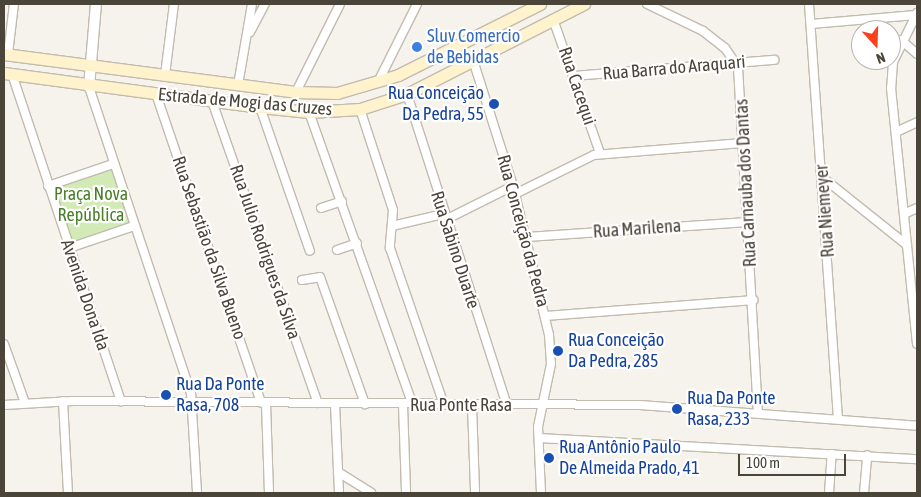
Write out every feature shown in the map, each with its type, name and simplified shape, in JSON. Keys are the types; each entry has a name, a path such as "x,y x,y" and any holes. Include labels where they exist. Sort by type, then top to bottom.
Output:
{"main road":[{"name":"Estrada de Mogi das Cruzes","path":"6,54 296,92 337,93 377,84 540,4"},
{"name":"Estrada de Mogi das Cruzes","path":"8,73 89,87 260,107 309,112 360,109 407,94 584,4"}],"street":[{"path":"6,54 14,4"},
{"path":"96,4 88,64 89,87 192,402 197,493"},
{"path":"165,75 174,4"},
{"path":"238,85 248,36 252,4"},
{"path":"248,36 262,4"},
{"path":"296,92 340,4"},
{"path":"377,84 416,6 424,4"},
{"path":"647,4 703,31 736,62"},
{"name":"Rua Niemeyer","path":"809,4 838,419"},
{"path":"811,24 916,14"},
{"path":"916,14 901,40 917,54"},
{"name":"Rua Cacequi","path":"553,19 600,153"},
{"name":"Rua Conceição da Pedra","path":"473,60 514,190 546,316 551,364 541,404 539,438 541,493"},
{"name":"Rua Barra do Araquari","path":"574,76 774,60"},
{"name":"Rua Carnauba dos Dantas","path":"736,62 753,300 758,412"},
{"path":"893,70 891,78 917,344"},
{"name":"Avenida Dona Ida","path":"8,73 121,401"},
{"name":"Rua Sebastião da Silva Bueno","path":"156,94 264,403 269,493"},
{"name":"Rua Sabino Duarte","path":"407,94 444,217 507,405"},
{"name":"Rua Julio Rodrigues da Silva","path":"212,100 318,404"},
{"path":"260,107 310,250 301,251"},
{"path":"360,109 393,210 390,248 444,405"},
{"path":"309,112 413,405"},
{"path":"896,132 917,122"},
{"path":"392,226 444,217 514,190 600,153 743,143"},
{"path":"48,186 113,164"},
{"path":"822,177 906,245"},
{"path":"322,208 342,201"},
{"path":"904,214 917,208"},
{"name":"Rua Marilena","path":"527,237 747,222"},
{"path":"69,248 134,226"},
{"path":"337,250 357,243"},
{"path":"302,280 320,277 365,404"},
{"path":"546,316 753,300"},
{"path":"4,344 25,403"},
{"path":"63,401 68,493"},
{"name":"Rua Ponte Rasa","path":"4,405 63,401 403,405 541,404 758,412 917,426"},
{"path":"335,404 339,493"},
{"path":"403,405 406,493"},
{"path":"472,405 475,493"},
{"path":"539,438 917,459"},
{"path":"829,493 832,454"},
{"path":"864,493 866,455"},
{"path":"338,472 371,493"}],"green space":[{"name":"Praça Nova República","path":"111,167 130,224 71,243 52,186"}],"place":[{"name":"Sluv Comercio de Bebidas","path":"417,47"},
{"name":"Rua Conceição Da Pedra, 55","path":"494,104"},
{"name":"Rua Conceição Da Pedra, 285","path":"558,351"},
{"name":"Rua Da Ponte Rasa, 708","path":"166,395"},
{"name":"Rua Da Ponte Rasa, 233","path":"677,409"},
{"name":"Rua Antônio Paulo De Almeida Prado, 41","path":"549,458"}]}
